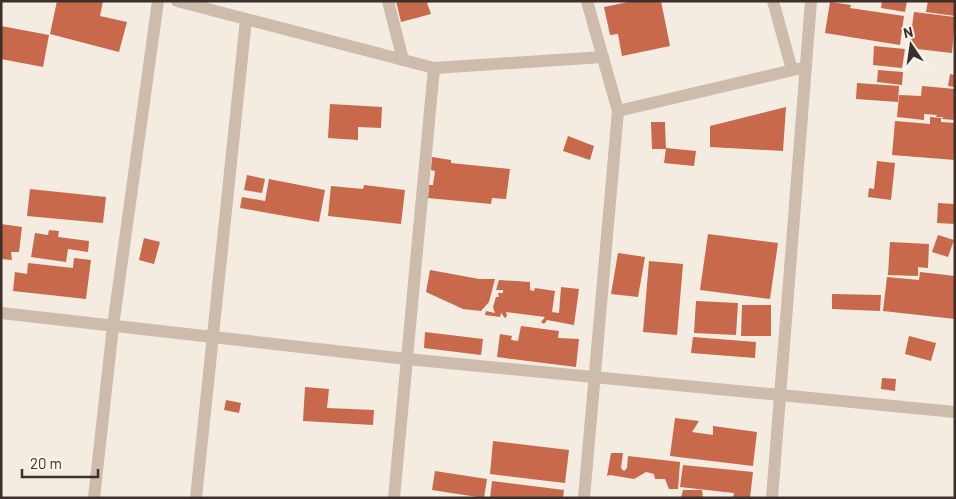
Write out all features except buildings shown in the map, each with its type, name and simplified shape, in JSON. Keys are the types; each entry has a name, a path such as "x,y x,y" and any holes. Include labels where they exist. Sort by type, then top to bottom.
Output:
{"street":[{"path":"94,498 113,326 158,1"},
{"path":"178,1 434,68 603,57"},
{"path":"388,1 403,60"},
{"path":"584,498 618,111 587,1"},
{"path":"773,1 792,70"},
{"path":"772,498 811,1"},
{"path":"196,498 246,19"},
{"path":"618,111 806,67"},
{"path":"394,498 434,68"},
{"path":"1,313 407,359 955,412"}]}
